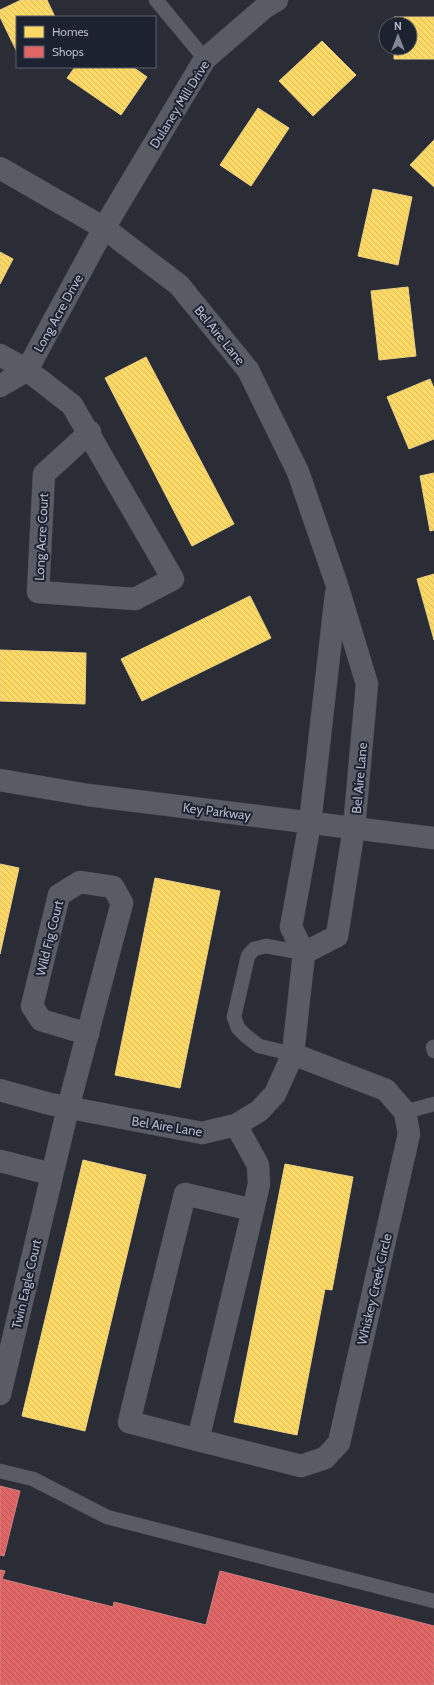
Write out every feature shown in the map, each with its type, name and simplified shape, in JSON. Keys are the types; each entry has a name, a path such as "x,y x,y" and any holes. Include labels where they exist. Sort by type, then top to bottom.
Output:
{"street":[{"name":"Dulaney Mill Drive","path":"104,228 205,59 266,3"},
{"name":"Bel Aire Lane","path":"0,168 104,228 179,285 248,370 298,472 337,585 367,684 354,828 337,936 304,953"},
{"name":"Long Acre Drive","path":"27,370 104,228"},
{"name":"Long Acre Court","path":"0,355 27,370 72,404 90,432 174,579 135,599 38,592 44,474 90,432"},
{"path":"0,386 27,370"},
{"name":"Bel Aire Lane","path":"0,1090 68,1108 202,1133 236,1125 259,1111 275,1094 293,1054 304,953 291,927 310,823 337,585"},
{"name":"Key Parkway","path":"0,780 88,795 434,838"},
{"name":"Wild Fig Court","path":"68,1108 88,1034 122,903 113,887 80,882 59,895 32,1006 41,1020 88,1034"},
{"path":"293,1054 386,1090 405,1112"},
{"name":"Twin Eagle Court","path":"0,1394 51,1174 68,1108"},
{"name":"Whiskey Creek Circle","path":"253,1210 185,1194 129,1422 301,1466 325,1458 339,1443 409,1134 405,1112"},
{"path":"198,1440 259,1184 258,1165 236,1125"},
{"path":"0,1161 51,1174"}],"lane":[{"path":"156,0 205,59"},
{"path":"293,1054 259,1046 238,1028 234,1017 248,956 254,949 266,946 304,953"},
{"path":"405,1112 434,1104"},
{"path":"0,1471 33,1479 107,1517 434,1601"}],"building: Homes":[{"path":"21,0 47,0 55,16 16,16 16,50 0,17 0,10"},
{"path":"418,17 434,17 434,59 394,59 394,56 418,56"},
{"path":"322,41 356,75 313,116 279,81"},
{"path":"74,68 134,68 147,77 121,115 67,78"},
{"path":"258,108 289,128 251,186 220,165"},
{"path":"434,140 434,187 410,165"},
{"path":"373,189 412,197 398,265 358,256"},
{"path":"0,252 13,259 0,284"},
{"path":"408,287 416,356 379,360 371,291"},
{"path":"146,357 234,524 192,546 105,378"},
{"path":"430,379 434,388 434,439 409,449 387,397"},
{"path":"434,473 434,530 430,531 420,476"},
{"path":"434,574 434,640 417,579"},
{"path":"250,596 271,638 142,701 121,659"},
{"path":"0,650 86,653 85,704 0,701"},
{"path":"0,864 19,868 0,954"},
{"path":"155,878 220,891 180,1088 115,1075"},
{"path":"83,1160 146,1175 85,1431 22,1416"},
{"path":"285,1164 353,1177 332,1290 325,1289 297,1435 234,1422"}],"building: Shops":[{"path":"0,1486 20,1491 4,1556 0,1555"},
{"path":"0,1570 5,1571 2,1579 113,1607 114,1602 206,1625 220,1571 434,1626 434,1685 0,1685"}]}
